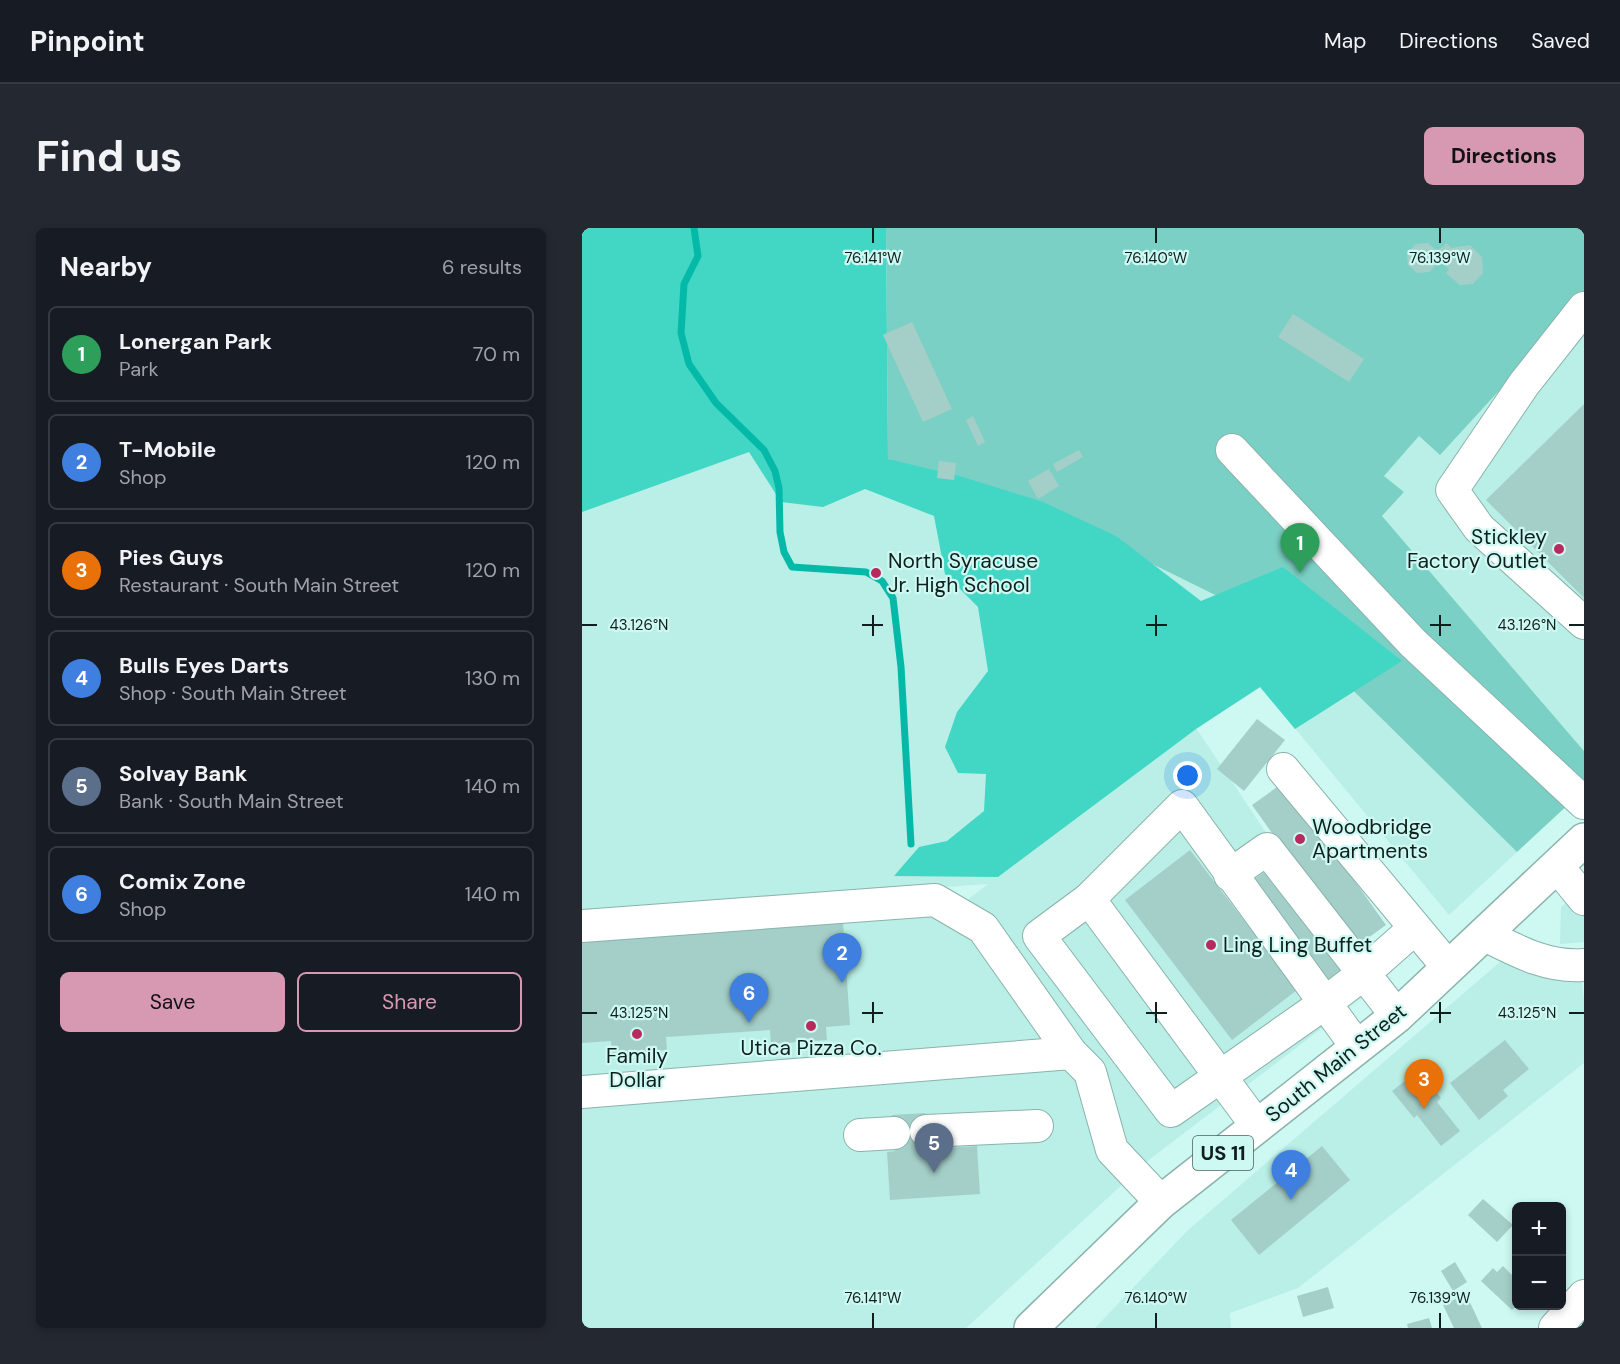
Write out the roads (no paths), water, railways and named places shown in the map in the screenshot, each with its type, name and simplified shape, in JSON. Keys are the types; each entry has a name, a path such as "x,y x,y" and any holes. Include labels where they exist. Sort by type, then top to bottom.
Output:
{"main road":[{"name":"South Main Street","path":"1031,1328 1161,1202 1397,1016 1584,840"}],"street":[{"path":"1584,308 1524,384 1452,490 1479,528 1584,623"},
{"path":"1232,450 1413,643 1584,803"},
{"path":"1283,769 1448,968"},
{"path":"1357,1047 1325,1003 1230,875 1182,806 1089,899 1039,936 1171,1111 1325,1003 1363,974 1415,927"},
{"path":"1230,875 1267,849 1397,1016"},
{"path":"1557,866 1582,893"},
{"path":"1089,899 1257,1126"},
{"path":"582,926 935,900 983,928 1081,1063 1112,1150 1161,1202"},
{"path":"1485,935 1535,960 1570,966 1584,965"},
{"path":"582,1092 1081,1063 1122,1046"},
{"path":"926,1131 1037,1126"},
{"path":"860,1135 894,1133"},
{"path":"1555,1328 1584,1296"}],"waterway":[{"path":"694,228 698,256 684,284 681,333 689,364 716,403 764,450 775,471 779,488 780,532 784,552 792,567 866,572 882,581 893,598 901,667 911,844"}],"place":[{"name":"Stickley Factory Outlet","path":"1559,549"},
{"name":"North Syracuse Jr. High School","path":"876,573"},
{"name":"Lonergan Park","path":"1300,573"},
{"name":"Woodbridge Apartments","path":"1300,839"},
{"name":"Ling Ling Buffet","path":"1211,945"},
{"name":"T-Mobile","path":"842,983"},
{"name":"Comix Zone","path":"749,1023"},
{"name":"Utica Pizza Co.","path":"811,1026"},
{"name":"Family Dollar","path":"637,1034"},
{"name":"Pies Guys","path":"1424,1109"},
{"name":"Solvay Bank","path":"934,1173"},
{"name":"Bulls Eyes Darts","path":"1291,1200"}]}
